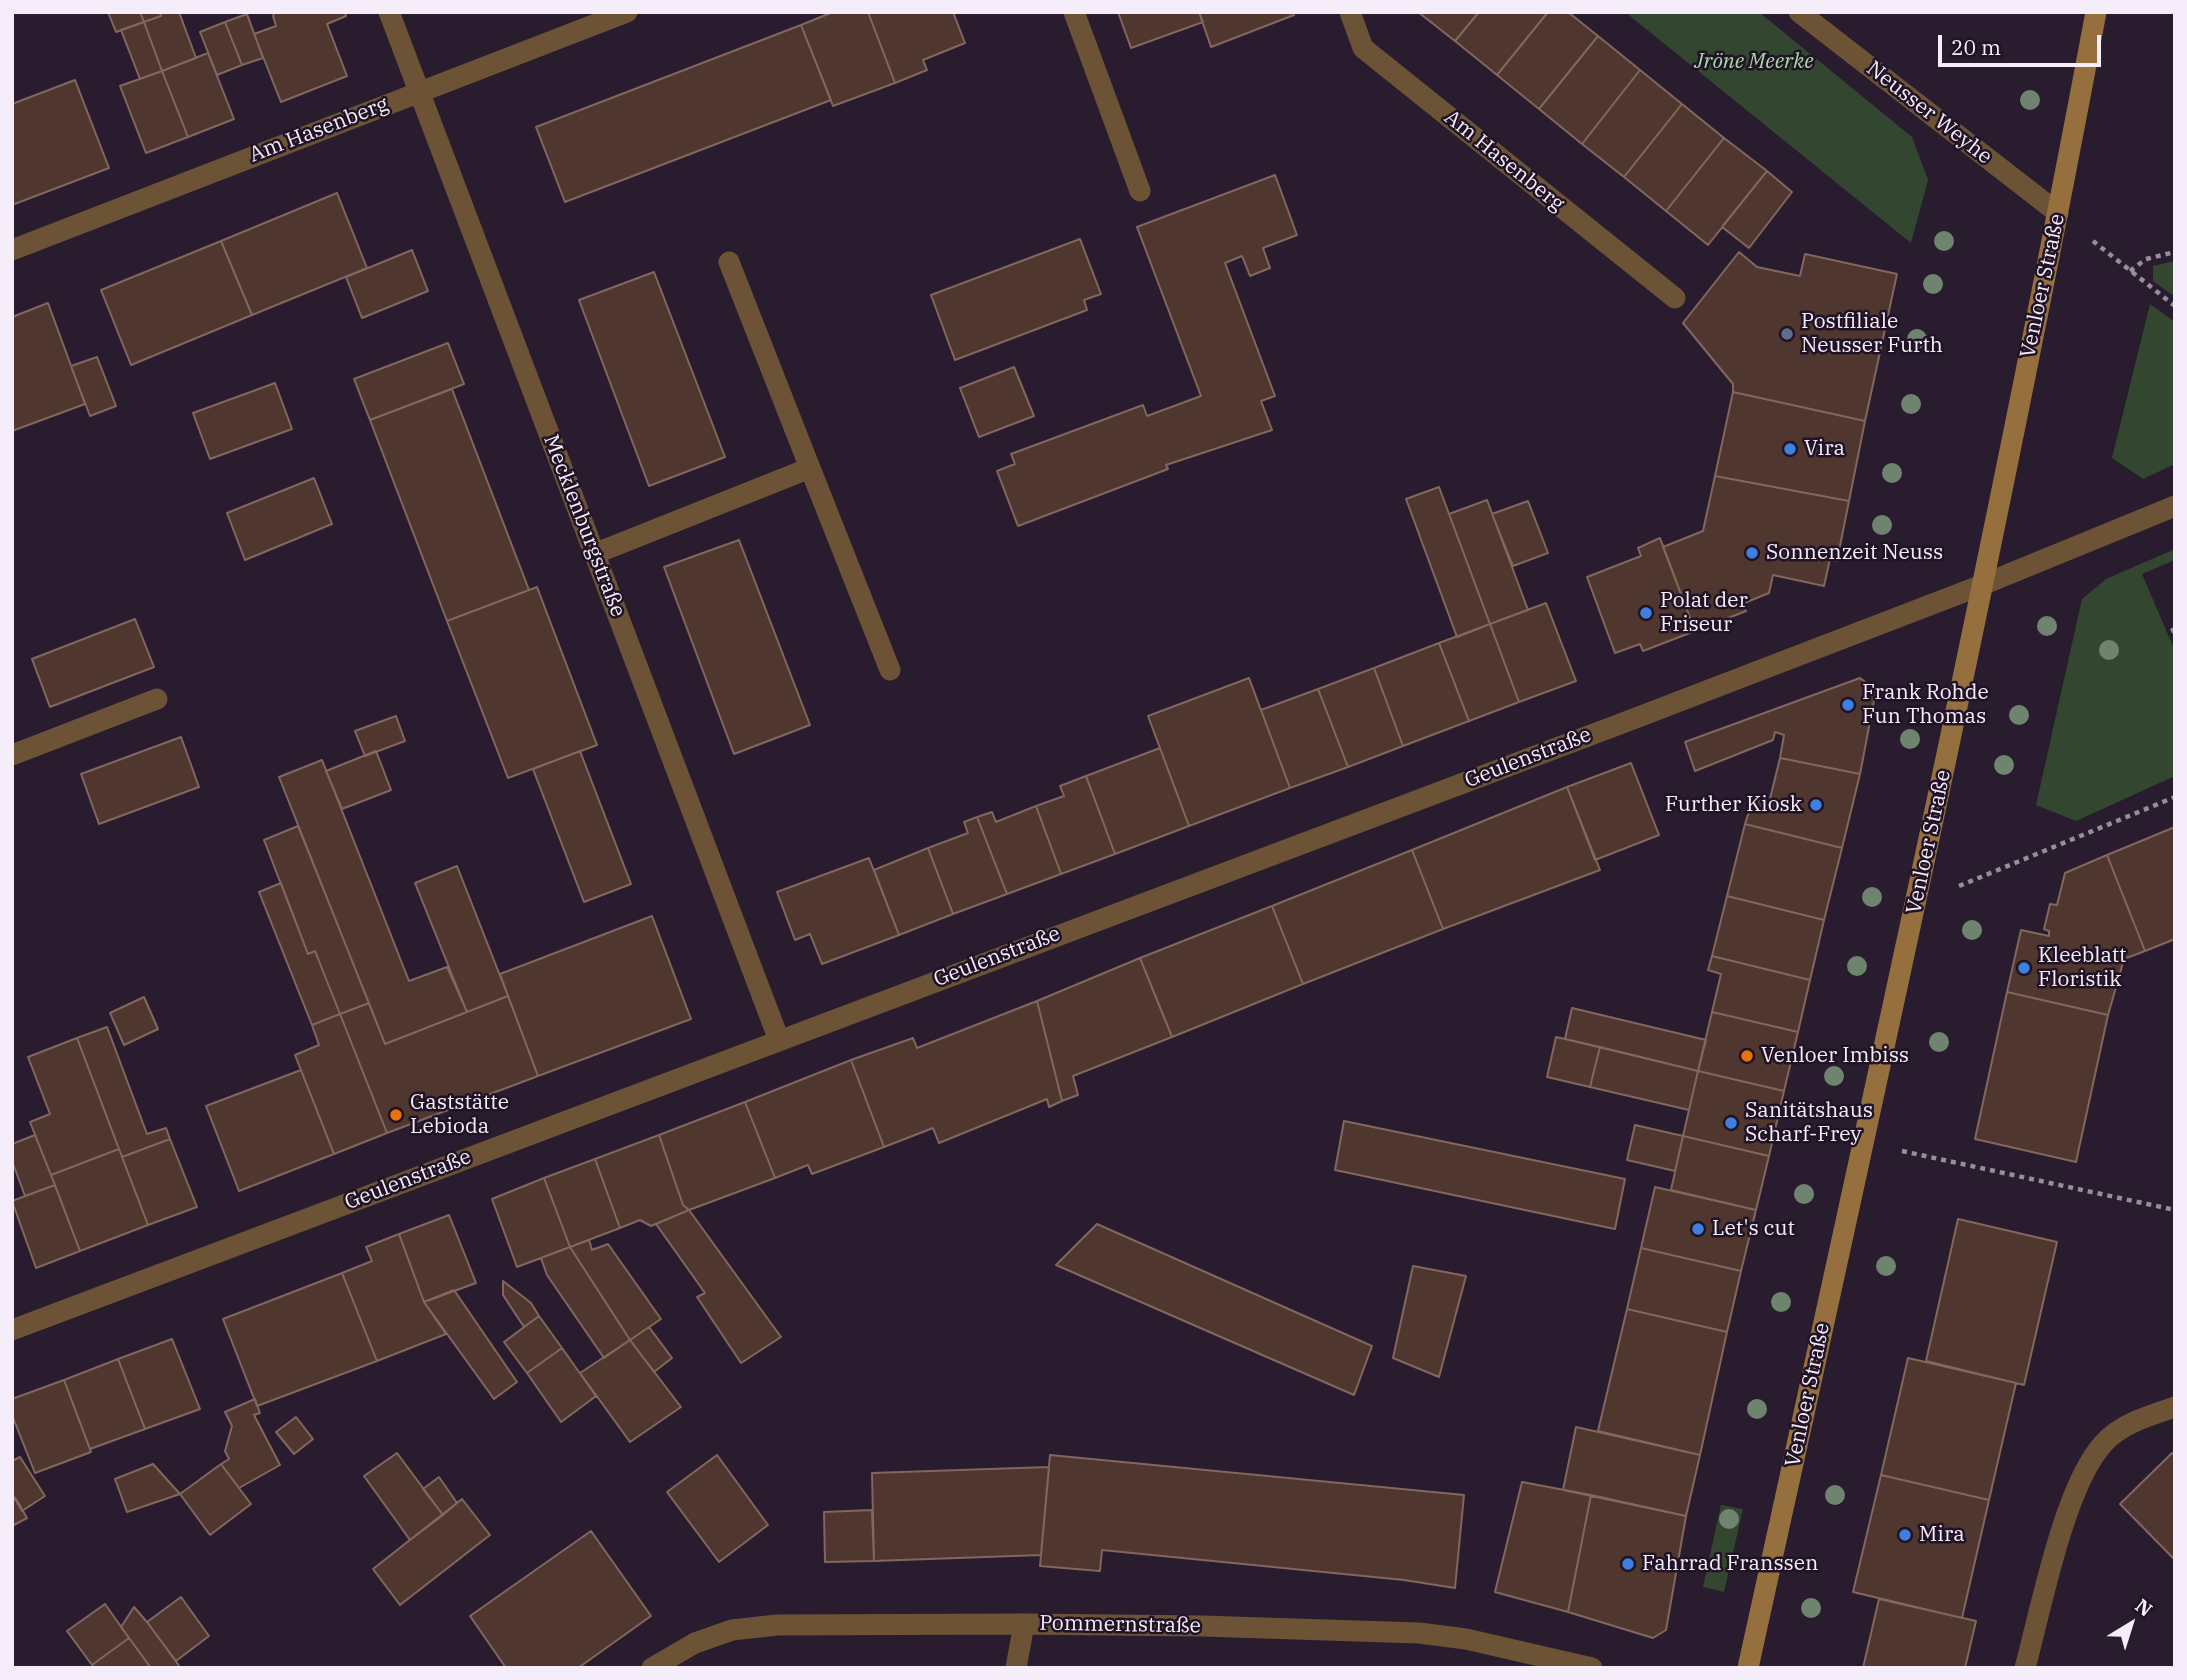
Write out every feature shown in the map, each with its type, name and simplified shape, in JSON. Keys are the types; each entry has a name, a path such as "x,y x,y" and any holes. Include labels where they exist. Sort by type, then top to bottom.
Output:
{"main road":[{"name":"Venloer Straße","path":"1748,1668 1917,903 2058,213 2096,12"}],"street":[{"name":"Mecklenburgstraße","path":"389,12 779,1040"},
{"name":"Am Hasenberg","path":"12,250 627,12"},
{"path":"1074,12 1140,191"},
{"name":"Am Hasenberg","path":"1350,12 1363,48 1675,298"},
{"name":"Neusser Weyhe","path":"1799,12 2058,213"},
{"path":"729,261 890,670"},
{"path":"594,554 810,468"},
{"path":"1982,585 2175,506"},
{"name":"Geulenstraße","path":"12,1330 1982,585"},
{"path":"12,755 157,699"},
{"path":"2025,1668 2067,1516 2084,1473 2103,1443 2128,1425 2175,1407"},
{"path":"1016,1668 1024,1624"},
{"name":"Pommernstraße","path":"652,1668 695,1643 732,1630 777,1625 1024,1624 1419,1633 1465,1639 1592,1668"}],"path":[{"path":"2058,213 2175,306"},
{"path":"2130,271 2146,259 2175,252"},
{"path":"2172,628 2175,634"},
{"path":"1917,903 2175,797"},
{"path":"1864,1142 2175,1210"}],"green space":[{"name":"Jröne Meerke","path":"1625,12 1759,12 1912,137 1928,180 1911,243"},
{"path":"2175,261 2175,297 2153,281 2153,266"},
{"path":"2150,304 2175,322 2175,464 2143,479 2112,458"},
{"path":"2175,549 2175,560 2142,574 2175,651 2175,776 2076,821 2036,805 2082,599 2106,579"},
{"path":"1721,1505 1743,1509 1724,1592 1703,1587"}],"building":[{"path":"108,12 140,12 144,22 116,32"},
{"path":"140,12 160,12 161,16 144,22"},
{"path":"160,12 179,12 196,58 162,71 144,22 161,16"},
{"path":"275,12 345,12 346,16 327,24 347,76 281,102 254,34 276,26 273,16"},
{"path":"833,12 868,12 895,83 833,106 801,25"},
{"path":"868,12 953,12 965,43 923,60 927,70 895,83"},
{"path":"1118,12 1199,12 1203,22 1131,48"},
{"path":"1199,12 1293,12 1294,15 1211,47"},
{"path":"1418,12 1479,12 1455,41"},
{"path":"1479,12 1548,12 1497,75 1455,41"},
{"path":"1548,12 1568,12 1598,36 1539,109 1497,75"},
{"path":"247,14 263,58 242,65 225,22"},
{"path":"144,22 162,71 140,79 121,30"},
{"path":"225,22 242,65 217,75 200,32"},
{"path":"801,25 831,100 565,202 536,127"},
{"path":"1598,36 1640,70 1582,144 1539,109"},
{"path":"208,53 234,119 188,137 162,71"},
{"path":"1640,70 1682,104 1624,177 1582,144"},
{"path":"162,71 188,137 146,153 120,86"},
{"path":"75,80 109,168 12,205 12,104"},
{"path":"1682,104 1724,138 1666,211 1624,177"},
{"path":"1724,138 1767,171 1708,245 1666,211"},
{"path":"1767,171 1792,192 1749,248 1722,227"},
{"path":"1275,175 1297,235 1263,248 1270,268 1250,276 1242,256 1225,263 1275,396 1261,401 1272,430 1166,465 1168,469 1018,526 997,471 1015,464 1011,454 1143,405 1147,416 1201,396 1137,227"},
{"path":"337,193 367,268 252,315 221,241"},
{"path":"1080,239 1101,294 1084,300 1087,310 955,360 931,295"},
{"path":"221,241 252,315 131,365 101,290"},
{"path":"412,250 428,291 362,318 346,277"},
{"name":"Postfiliale Neusser Furth","path":"1739,252 1757,267 1800,276 1805,254 1897,274 1865,421 1733,392 1733,384 1683,323"},
{"path":"654,272 725,457 649,486 579,300"},
{"path":"48,303 85,404 12,431 12,317"},
{"path":"448,343 464,384 370,420 354,379"},
{"path":"97,357 116,406 90,416 71,366"},
{"path":"1014,367 1034,416 979,437 960,388"},
{"path":"275,383 292,429 210,459 193,413"},
{"path":"452,389 529,590 447,621 370,420"},
{"name":"Vira","path":"1733,392 1865,421 1849,501 1715,476"},
{"name":"Sonnenzeit Neuss","path":"1715,476 1849,501 1837,561 1830,559 1824,586 1773,575 1769,593 1742,604 1746,611 1695,631 1663,547 1703,531"},
{"path":"314,478 332,524 245,560 227,513"},
{"path":"1439,487 1490,624 1457,637 1406,499"},
{"path":"1487,500 1528,610 1490,624 1449,514"},
{"path":"1528,501 1548,553 1513,566 1492,514"},
{"path":"1660,538 1695,631 1643,651 1640,644 1615,653 1587,577 1641,556 1638,548"},
{"path":"739,540 810,725 734,754 664,567"},
{"path":"537,587 597,745 508,778 447,621"},
{"path":"1546,603 1576,681 1519,702 1490,624"},
{"path":"135,619 154,667 50,707 32,659"},
{"path":"1490,624 1519,702 1469,721 1439,643"},
{"path":"1439,643 1469,721 1403,746 1374,668"},
{"path":"1374,668 1403,746 1348,767 1318,689"},
{"path":"1249,678 1290,788 1189,826 1148,716"},
{"path":"1860,678 1876,690 1860,774 1780,758 1784,735 1775,732 1773,740 1695,771 1685,742"},
{"path":"1318,689 1348,767 1290,788 1261,710"},
{"path":"396,716 405,741 365,756 355,731"},
{"path":"181,737 199,787 99,824 81,774"},
{"path":"1160,748 1189,826 1115,854 1086,776"},
{"path":"376,751 391,790 342,809 326,771"},
{"path":"580,751 631,884 584,902 533,769"},
{"path":"1780,758 1860,774 1842,848 1745,824 1753,799 1769,803"},
{"path":"322,760 409,981 447,967 467,1012 385,1044 279,777"},
{"path":"1631,763 1659,835 1595,860 1567,787"},
{"path":"1086,776 1115,854 1061,874 1036,806 1064,796 1060,786"},
{"path":"1567,787 1600,870 1443,929 1412,850"},
{"path":"1036,806 1061,874 1007,894 977,817 992,812 996,822"},
{"path":"977,817 1007,894 953,914 928,848 968,833 964,822"},
{"path":"1745,824 1842,848 1824,920 1727,896"},
{"path":"298,826 369,1003 340,1014 315,951 308,954 264,840"},
{"path":"2175,827 2175,939 2145,951 2107,855"},
{"path":"928,848 953,914 899,935 874,870"},
{"path":"1412,850 1443,929 1303,984 1272,906"},
{"path":"2107,855 2145,951 2124,959 2108,1015 2007,992 2021,930 2049,936 2049,931 2044,929 2050,904 2057,905 2065,873"},
{"path":"869,858 899,935 822,964 810,934 795,940 777,892"},
{"path":"457,866 508,996 467,1012 415,883"},
{"path":"281,883 308,954 315,951 340,1014 312,1025 259,892"},
{"path":"1727,896 1824,920 1810,980 1712,956"},
{"path":"1272,906 1303,984 1172,1037 1140,958"},
{"path":"652,916 691,1019 538,1076 500,974"},
{"path":"1712,956 1810,980 1798,1032 1712,1012 1721,974 1708,970"},
{"path":"1140,958 1172,1037 1073,1076 1078,1095 1062,1101 1037,1001"},
{"path":"2007,992 2108,1015 2076,1162 1975,1139"},
{"path":"508,996 538,1076 387,1133 340,1014 369,1003 385,1044"},
{"path":"144,997 158,1029 124,1045 110,1013"},
{"path":"1037,1001 1062,1101 1049,1107 1047,1099 939,1143 933,1128 884,1147 851,1060 913,1038 917,1048"},
{"path":"1572,1008 1706,1040 1698,1071 1565,1039"},
{"name":"Venloer Imbiss","path":"1712,1012 1798,1032 1784,1091 1698,1071"},
{"path":"340,1014 387,1133 334,1154 295,1055 319,1045 312,1025"},
{"path":"107,1027 147,1134 166,1128 170,1139 122,1157 77,1038"},
{"path":"1556,1037 1600,1047 1590,1087 1547,1077"},
{"path":"77,1038 119,1149 51,1175 30,1122 50,1114 28,1057"},
{"path":"1600,1047 1698,1071 1689,1110 1590,1087"},
{"path":"851,1060 884,1147 812,1174 808,1165 775,1178 745,1102"},
{"path":"301,1070 334,1154 239,1191 206,1106"},
{"name":"Sanitätshaus Scharf-Frey","path":"1698,1071 1784,1091 1769,1156 1683,1136"},
{"path":"745,1102 775,1178 689,1210 683,1205 659,1135"},
{"path":"1344,1121 1625,1179 1615,1229 1335,1170"},
{"path":"1635,1125 1683,1136 1675,1171 1627,1160"},
{"path":"35,1135 55,1185 25,1196 12,1161 12,1144"},
{"path":"659,1135 683,1205 689,1210 651,1226 640,1220 620,1228 595,1159"},
{"path":"1683,1136 1769,1156 1756,1210 1671,1190"},
{"path":"170,1139 197,1207 148,1225 122,1157"},
{"path":"119,1149 148,1225 80,1251 51,1175"},
{"path":"595,1159 620,1228 570,1247 544,1178"},
{"path":"544,1178 570,1247 517,1267 492,1199"},
{"path":"55,1185 80,1251 36,1268 12,1201"},
{"name":"Let's cut","path":"1655,1187 1756,1210 1741,1271 1641,1248"},
{"path":"689,1210 781,1337 741,1363 697,1297 705,1293 656,1224"},
{"path":"449,1215 476,1283 424,1302 399,1234"},
{"path":"1958,1219 2057,1242 2024,1385 1926,1361"},
{"path":"1097,1224 1372,1346 1354,1395 1056,1265"},
{"path":"399,1234 424,1302 446,1334 377,1361 342,1273 372,1261 366,1247"},
{"path":"589,1240 592,1250 608,1244 661,1319 630,1340 570,1247"},
{"path":"570,1247 630,1340 604,1358 547,1275 541,1258"},
{"path":"1641,1248 1741,1271 1727,1332 1627,1309"},
{"path":"1413,1266 1466,1276 1439,1377 1393,1358"},
{"path":"342,1273 377,1361 257,1406 223,1319"},
{"path":"503,1281 531,1303 539,1316 524,1327 503,1295"},
{"path":"454,1290 517,1382 494,1399 424,1302"},
{"path":"1627,1309 1727,1332 1700,1455 1598,1431"},
{"path":"539,1316 562,1348 527,1373 504,1342"},
{"path":"649,1327 672,1358 654,1372 630,1340"},
{"path":"172,1339 200,1409 145,1429 118,1359"},
{"path":"630,1340 681,1407 630,1442 580,1373"},
{"path":"562,1348 596,1396 561,1422 527,1373"},
{"path":"1908,1358 2016,1383 1989,1500 1881,1475"},
{"path":"118,1359 145,1429 90,1449 64,1380"},
{"path":"64,1380 91,1452 35,1473 12,1415 12,1399"},
{"path":"255,1399 260,1413 254,1415 280,1465 239,1488 221,1464 229,1459 225,1451 232,1426 225,1412"},
{"path":"296,1417 313,1439 294,1454 276,1432"},
{"path":"1576,1427 1700,1455 1686,1516 1563,1490"},
{"path":"397,1453 443,1515 410,1540 364,1476"},
{"path":"2172,1453 2175,1456 2175,1560 2120,1504"},
{"path":"717,1455 768,1525 719,1562 667,1492"},
{"path":"1050,1455 1464,1495 1455,1588 1404,1580 1102,1550 1100,1571 1040,1566"},
{"path":"20,1457 45,1496 22,1511 12,1493 12,1461"},
{"path":"153,1464 180,1494 127,1512 115,1479"},
{"path":"221,1464 251,1504 210,1535 180,1494"},
{"path":"1049,1467 1041,1555 874,1561 872,1473"},
{"path":"1881,1475 1989,1500 1962,1618 1853,1592"},
{"path":"439,1477 457,1503 443,1515 423,1489"},
{"path":"1522,1482 1591,1495 1568,1612 1495,1592"},
{"name":"Fahrrad Franssen","path":"1591,1495 1686,1516 1666,1630 1653,1638 1568,1612"},
{"path":"16,1499 27,1518 12,1526 12,1501"},
{"path":"462,1499 490,1535 400,1605 373,1569"},
{"path":"872,1510 874,1561 825,1562 824,1512"},
{"path":"591,1531 651,1616 578,1668 506,1668 470,1616"},
{"path":"181,1597 209,1636 176,1661 147,1622"},
{"path":"1879,1599 1976,1621 1965,1668 1863,1668"},
{"path":"105,1604 129,1638 92,1665 67,1631"},
{"path":"134,1607 180,1667 151,1668 121,1627"},
{"path":"129,1638 151,1668 94,1668 92,1665"}],"place":[{"name":"Postfiliale Neusser Furth","path":"1787,334"},
{"name":"Vira","path":"1790,449"},
{"name":"Sonnenzeit Neuss","path":"1752,553"},
{"name":"Polat der Friseur","path":"1646,613"},
{"name":"Frank Rohde Fun Thomas","path":"1848,705"},
{"name":"Further Kiosk","path":"1816,805"},
{"name":"Kleeblatt Floristik","path":"2024,968"},
{"name":"Venloer Imbiss","path":"1747,1056"},
{"name":"Gaststätte Lebioda","path":"396,1115"},
{"name":"Sanitätshaus Scharf-Frey","path":"1731,1123"},
{"name":"Let's cut","path":"1698,1229"},
{"name":"Mira","path":"1905,1535"},
{"name":"Fahrrad Franssen","path":"1628,1564"}]}
